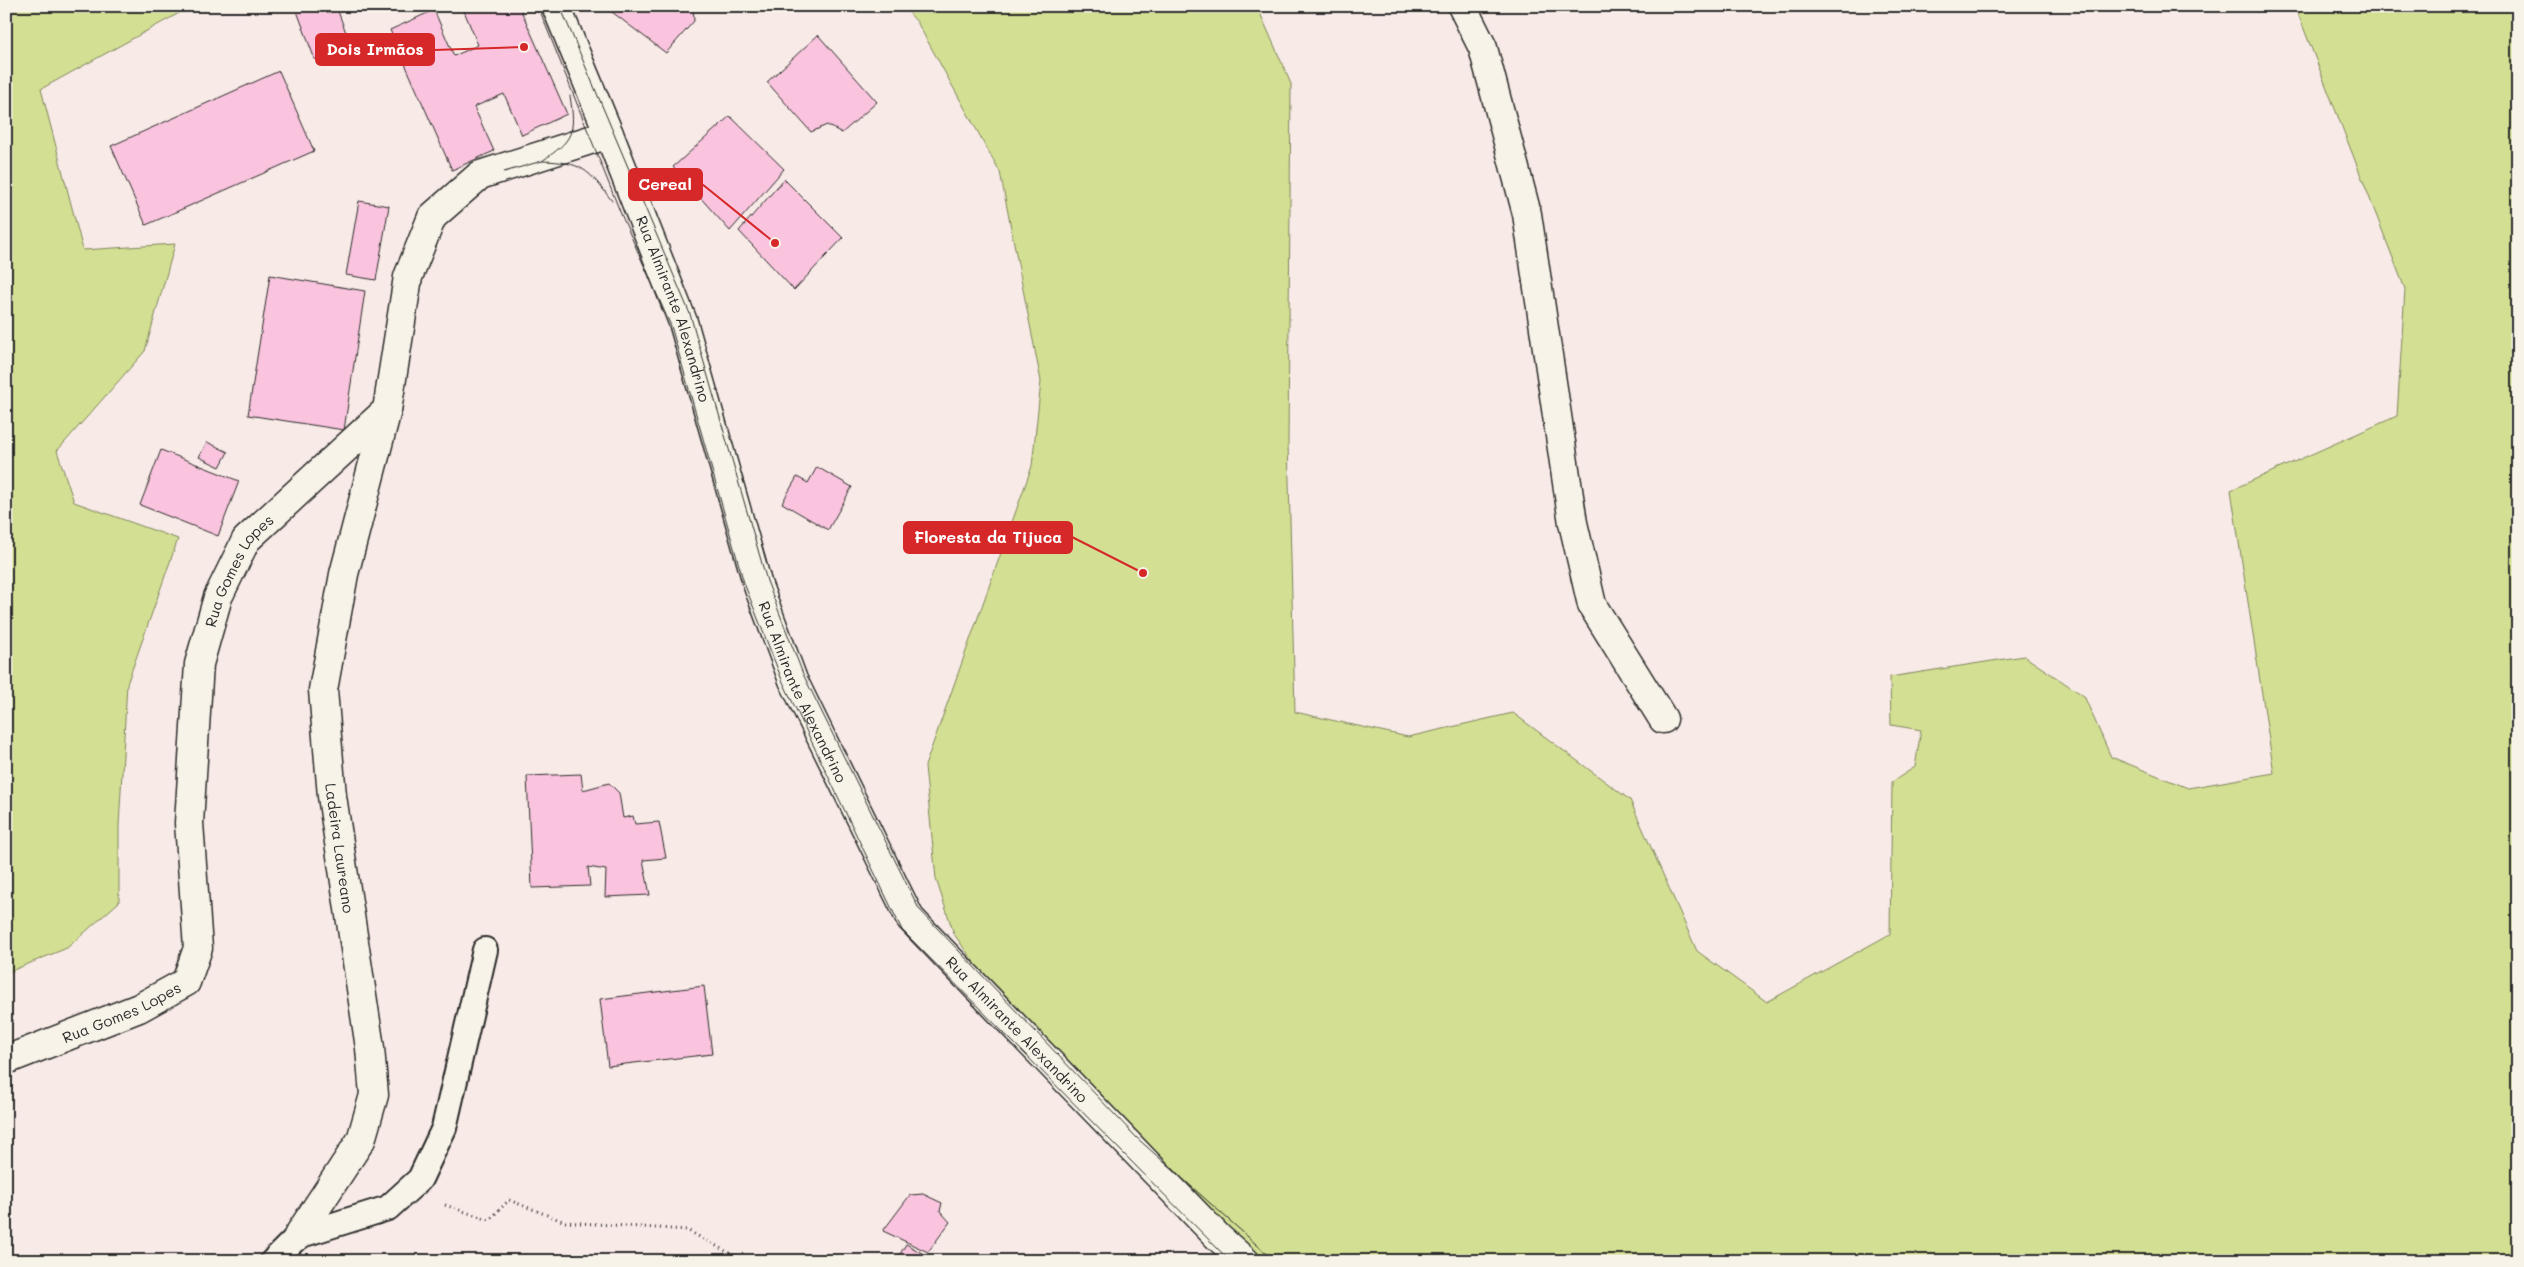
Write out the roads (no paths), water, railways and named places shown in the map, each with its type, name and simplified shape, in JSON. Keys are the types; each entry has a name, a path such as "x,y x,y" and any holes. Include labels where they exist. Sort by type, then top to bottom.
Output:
{"street":[{"name":"Rua Almirante Alexandrino","path":"556,6 683,322 758,586 793,680 910,918 1220,1250 1245,1261"},
{"path":"1462,6 1483,48 1527,214 1573,523 1592,605 1663,719"},
{"path":"387,410 408,277 432,217 480,175 609,134"},
{"name":"Rua Gomes Lopes","path":"6,1060 139,1008 186,982 198,948 189,823 199,664 218,597 246,540 387,410"},
{"name":"Ladeira Laureano","path":"298,1236 361,1140 374,1095 370,1048 332,796 323,690 344,574 387,410"}],"lane":[{"path":"298,1236 388,1208 420,1179 444,1128 485,950"},
{"name":"Ladeira Laureano","path":"274,1261 298,1236"}],"tram line":[{"path":"538,6 621,214 671,326 744,583 782,680 902,930 1230,1261"},
{"path":"560,6 690,314 767,581 803,674 919,909 1137,1138 1275,1261"},
{"path":"570,96 573,119 570,134 560,147 542,161 566,163 583,169 597,181 612,201"},
{"path":"504,172 542,161"}],"place":[{"name":"Dois Irmãos","path":"524,47"},
{"name":"Cereal","path":"775,243"},
{"name":"Floresta da Tijuca","path":"1143,573"}]}
